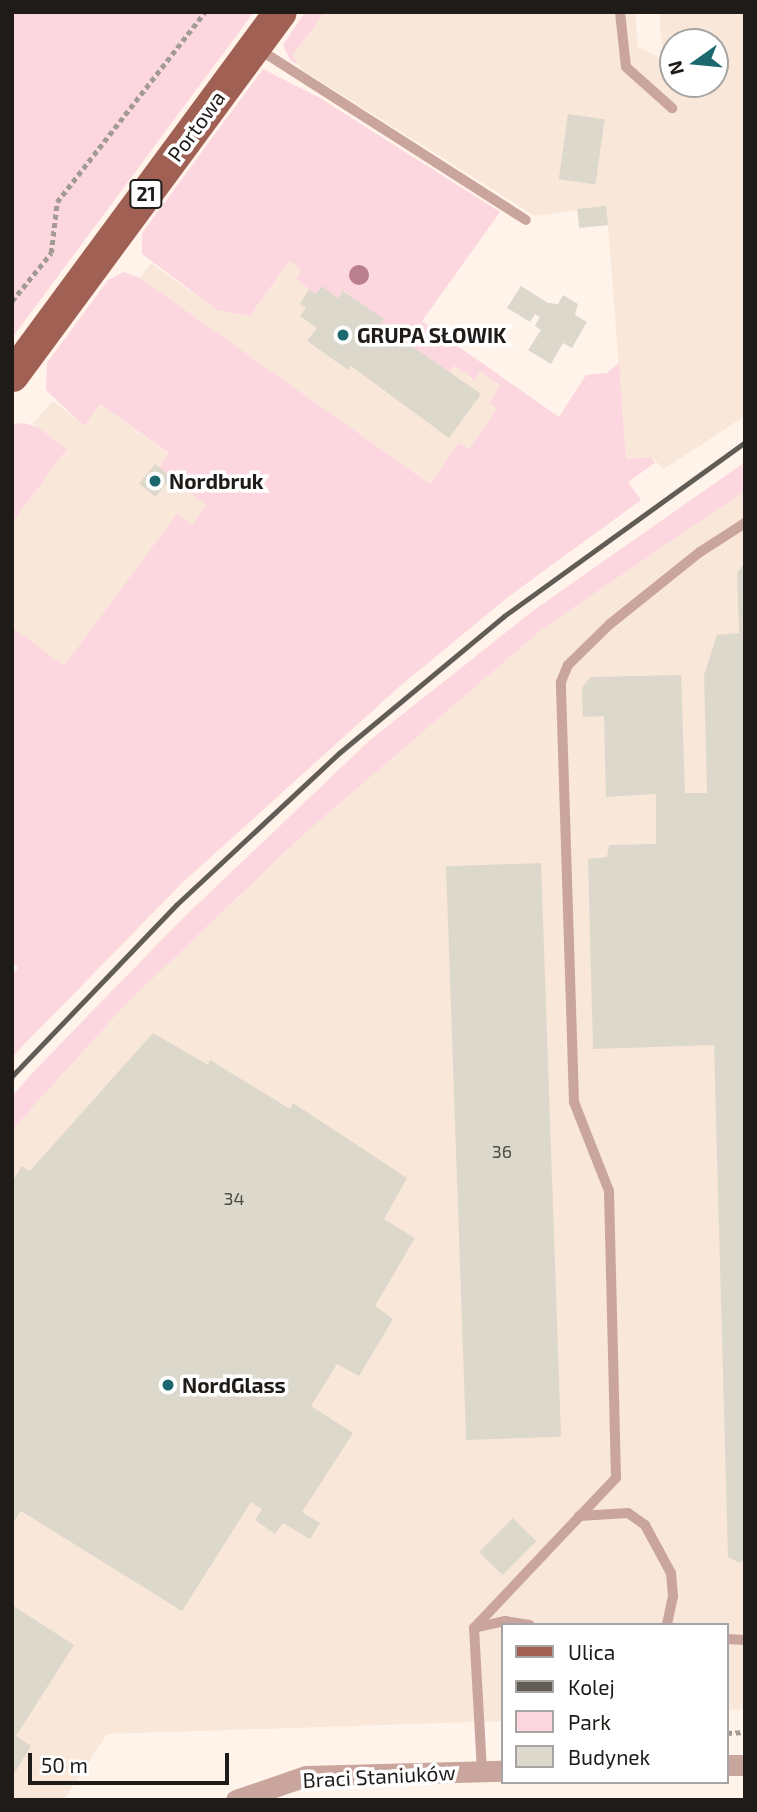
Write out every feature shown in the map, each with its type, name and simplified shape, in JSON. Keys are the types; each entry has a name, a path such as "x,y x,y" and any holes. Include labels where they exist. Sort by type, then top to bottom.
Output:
{"main road":[{"name":"Portowa","path":"12,375 280,12"}],"street":[{"name":"Braci Staniuków","path":"236,1800 331,1774 493,1771"}],"lane":[{"path":"621,12 626,66 671,108"},
{"path":"255,46 526,220"},
{"path":"474,1628 616,1478 609,1191 574,1102 561,682 568,665 610,624 700,552 745,523"},
{"path":"579,1516 628,1513 645,1525 671,1573 673,1596 667,1623"},
{"path":"474,1628 505,1621 518,1623"},
{"path":"474,1628 493,1771"}],"path":[{"path":"12,301 51,253 57,202 205,12"}],"shaded area":[{"path":"325,12 635,12 638,47 659,57 659,98 729,98 729,28 660,28 659,12 745,12 745,416 664,469 651,457 626,459 608,225 593,208 535,216 301,69 293,55"},
{"path":"289,261 343,291 384,319 381,324 449,371 454,364 473,380 480,371 501,385 497,409 469,449 458,443 430,484 140,278 151,263 217,310 250,316"},
{"name":"Nordbruk","path":"53,401 84,425 100,404 230,498 80,699 12,648 12,523 67,449 32,424"},
{"path":"745,491 745,1709 729,1710 729,1623 502,1623 502,1721 107,1734 64,1800 12,1800 12,1130 125,1005 304,834 545,627"}],"green space":[{"path":"12,12 254,12 12,338"},
{"path":"305,12 325,12 293,55 298,65 290,60 283,45"},
{"path":"263,69 320,98 500,212 422,321 559,417 586,375 607,373 619,363 626,459 651,457 655,463 628,482 641,500 508,597 399,687 182,883 12,1057 12,975 18,968 12,962 12,627 64,666 177,514 192,525 206,505 159,468 169,453 100,404 84,426 46,390 47,363 108,280 124,272 140,278 430,484 458,443 469,449 497,409 489,403 500,385 480,371 474,380 455,365 449,372 380,324 383,319 344,291 338,298 322,287 316,294 296,279 302,270 289,261 250,316 217,310 142,254 142,233"},
{"path":"24,423 39,428 67,449 12,523 12,424"},
{"path":"745,462 745,491 545,627 304,834 125,1005 12,1130 12,1096 38,1067 182,919 369,741 534,610"}],"building":[{"path":"568,114 605,119 595,185 559,179"},
{"path":"606,206 608,225 579,228 577,209"},
{"path":"322,286 338,298 343,291 384,319 380,324 481,394 449,438 351,366 348,370 307,341 317,328 300,316 306,308 300,304 309,289 316,294"},
{"path":"521,286 548,303 558,304 563,295 578,304 575,315 587,322 572,348 563,343 551,364 528,350 541,330 535,326 540,317 535,314 530,322 507,308"},
{"name":"Nordbruk","path":"155,464 171,477 156,497 139,483"},
{"path":"745,562 745,1556 740,1563 728,1557 714,1045 593,1049 588,859 607,857 609,845 656,844 656,794 606,797 604,716 583,717 582,688 590,677 681,675 685,793 707,793 704,675 717,635 739,633 737,573"},
{"path":"541,863 561,1437 466,1440 446,866"},
{"path":"153,1033 208,1065 210,1060 290,1109 293,1103 407,1178 384,1219 415,1238 375,1306 393,1319 359,1376 337,1364 311,1406 353,1433 302,1512 320,1523 310,1539 283,1523 275,1534 255,1520 262,1509 251,1502 182,1611 21,1511 12,1524 12,1182 22,1166 30,1171"},
{"path":"513,1518 536,1541 502,1575 479,1552"},
{"path":"12,1605 74,1645 16,1736 31,1746 12,1777"}],"railway":[{"path":"12,1076 176,905 339,753 504,616 745,442"}],"place":[{"name":"GRUPA SŁOWIK","path":"343,335"},
{"name":"Nordbruk","path":"155,481"},
{"name":"NordGlass","path":"168,1385"}]}
